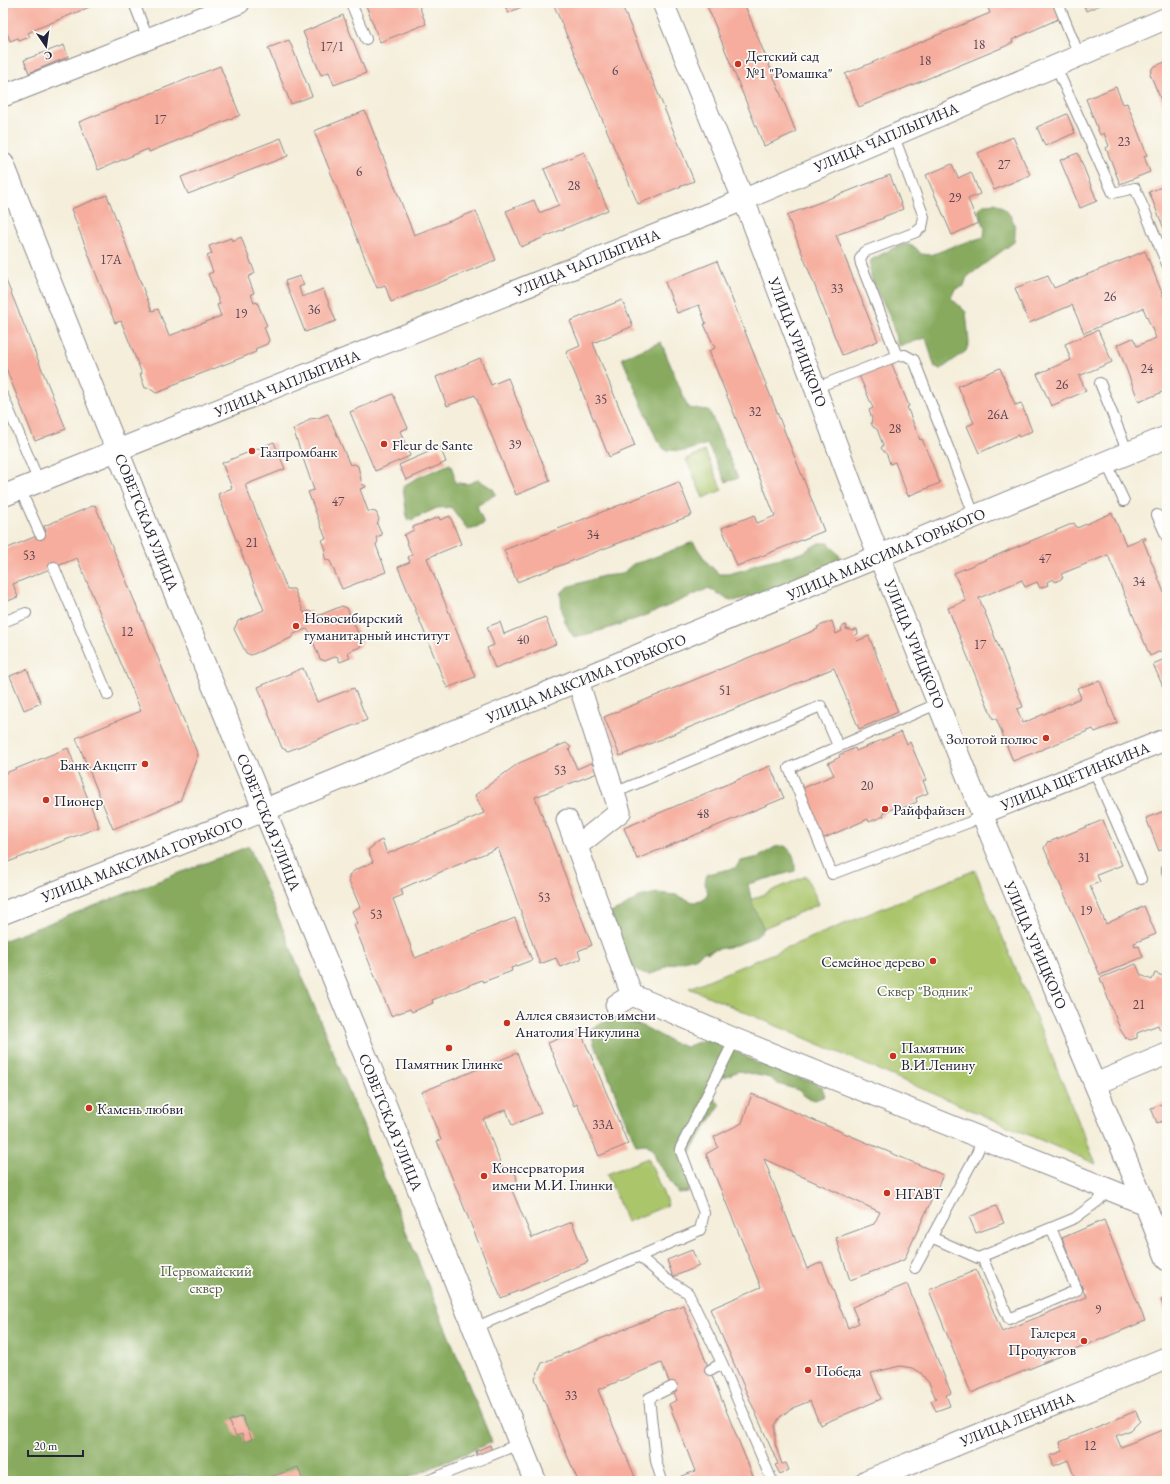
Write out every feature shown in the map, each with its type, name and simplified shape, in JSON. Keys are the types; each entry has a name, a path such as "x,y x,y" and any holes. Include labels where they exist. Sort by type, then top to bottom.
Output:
{"street":[{"path":"3,96 239,3"},
{"name":"УЛИЦА УРИЦКОГО","path":"663,3 753,223 880,556 983,813 1167,1260"},
{"name":"УЛИЦА ЧАПЛЫГИНА","path":"21,489 743,200 893,134 1167,18"},
{"name":"СОВЕТСКАЯ УЛИЦА","path":"3,164 535,1481"},
{"name":"УЛИЦА МАКСИМА ГОРЬКОГО","path":"3,913 264,810 1167,437"},
{"path":"577,846 620,812 578,681"},
{"name":"УЛИЦА ЩЕТИНКИНА","path":"983,813 1167,739"},
{"path":"567,820 577,846 624,1000 735,1039 1145,1204"},
{"path":"1094,1084 1167,1054"},
{"name":"УЛИЦА ЛЕНИНА","path":"867,1481 1167,1358"}],"lane":[{"path":"134,3 148,39"},
{"path":"351,3 366,39"},
{"path":"1058,3 1079,56"},
{"path":"1056,65 1112,193 1135,188 1167,264"},
{"path":"893,134 924,217 924,223 916,232 864,252 860,259 897,356"},
{"path":"815,388 897,356 905,355 914,360 975,517"},
{"path":"1100,382 1128,453"},
{"path":"3,396 21,489 40,534"},
{"path":"1106,462 1124,501"},
{"path":"1157,515 1167,537"},
{"path":"54,567 108,695"},
{"path":"3,622 26,613"},
{"path":"939,703 788,768 832,874 970,822 983,813"},
{"path":"614,793 820,706 838,746"},
{"path":"1093,768 1141,879"},
{"path":"474,1328 700,1230 704,1213 680,1149 735,1039"},
{"path":"915,1268 977,1153 983,1138"},
{"path":"931,1237 978,1258 982,1257 1075,1218 1098,1200 1109,1189"},
{"path":"982,1257 1009,1319 1077,1290 1051,1228"},
{"path":"640,1257 666,1279 688,1293 722,1363 772,1481"},
{"path":"710,1370 722,1363"},
{"path":"662,1481 656,1461 649,1398 672,1388"},
{"path":"427,1481 519,1444"}],"green space":[{"path":"995,203 1001,206 1012,219 1015,229 1014,242 967,277 964,286 955,289 951,298 966,312 969,342 966,351 941,369 935,368 926,338 898,346 889,315 873,282 870,268 871,260 897,246 906,244 915,247 921,254 931,255 984,237 985,228 978,210 985,204"},
{"path":"661,342 688,408 709,410 738,478 726,482 707,444 685,451 665,450 657,440 622,358"},
{"path":"705,451 722,490 703,498 686,459"},
{"path":"450,464 453,468 455,483 472,483 477,479 493,489 496,494 477,506 484,524 468,530 451,507 437,508 411,520 407,519 403,486 419,477"},
{"path":"693,542 706,561 719,574 728,574 747,569 755,564 802,553 819,543 829,543 841,558 838,568 773,590 734,601 707,589 625,623 574,637 570,632 565,621 561,605 561,593 567,587 603,576 622,574 633,564"},
{"name":"Первомайский сквер","path":"249,846 492,1442 401,1481 3,1481 3,941"},
{"path":"785,846 793,857 795,871 748,884 752,903 764,929 752,939 733,946 704,952 695,958 668,965 660,971 650,974 641,973 633,967 605,915 622,908 639,897 657,893 676,895 693,902 702,901 708,893 705,883 707,874 735,868 741,861 759,857 775,847"},
{"name":"Сквер \"Водник\"","path":"975,870 1096,1164 689,988"},
{"path":"806,876 819,904 707,953 695,924"},
{"path":"616,1020 643,1026 672,1042 686,1047 711,1037 759,1064 772,1062 781,1065 795,1077 814,1082 822,1087 825,1096 815,1100 806,1097 798,1090 778,1084 770,1078 739,1071 719,1079 709,1092 720,1105 688,1155 690,1183 688,1192 678,1193 656,1159 653,1149 646,1144 636,1145 604,1065 595,1047 590,1029 607,1021"},
{"path":"648,1158 668,1205 627,1222 607,1174"}],"building":[{"path":"3,3 91,3 92,6 28,33 30,37 19,41 18,38 10,41 7,33 3,34"},
{"path":"365,3 418,3 426,24 380,42"},
{"path":"504,3 530,3 508,13"},
{"path":"553,3 621,3 694,181 638,204"},
{"path":"706,3 744,3 796,132 764,146"},
{"path":"1000,3 1053,3 1061,21 1059,23 1058,19 1012,40 1013,42 1006,46 859,107 845,74 990,13 988,8"},
{"path":"1083,3 1105,3 1086,11"},
{"path":"343,15 366,73 334,85 329,72 321,75 303,32"},
{"path":"289,40 312,96 291,104 268,48"},
{"path":"64,45 68,57 29,73 24,60"},
{"path":"1167,61 1167,114 1150,74 1153,67"},
{"path":"220,66 240,115 149,152 148,149 98,170 79,122"},
{"path":"1116,87 1123,104 1127,103 1147,155 1144,156 1150,172 1120,184 1106,148 1109,146 1104,133 1100,135 1086,99"},
{"path":"365,111 414,235 476,211 496,260 391,302 385,285 377,288 314,131"},
{"path":"1067,114 1075,133 1045,146 1037,127"},
{"path":"1013,137 1030,175 994,190 978,153"},
{"path":"281,138 288,156 188,194 181,177"},
{"path":"584,152 608,210 521,247 506,211 534,200 539,213 559,205 544,169"},
{"path":"1078,153 1097,201 1080,208 1060,160"},
{"path":"952,164 958,178 971,172 980,194 968,199 978,223 952,235 926,175"},
{"path":"890,175 903,209 883,217 884,218 836,235 878,341 842,355 787,215"},
{"path":"1167,185 1167,236 1149,192"},
{"path":"107,195 151,309 152,311 158,309 169,336 221,316 217,305 220,304 208,274 213,272 207,256 212,254 209,246 231,238 232,241 241,237 255,273 248,277 254,293 251,294 254,303 257,302 267,326 264,327 269,340 267,344 255,349 256,352 170,386 170,388 156,393 149,388 145,388 140,374 142,374 121,321 115,323 71,209"},
{"path":"1145,251 1167,305 1167,390 1139,402 1117,345 1133,338 1137,346 1156,338 1143,308 1084,333 1072,305 1029,323 1015,288 1048,276 1054,288"},
{"path":"717,261 824,531 737,566 722,528 754,515 757,523 775,516 709,351 715,348 704,324 706,324 699,305 677,313 665,282"},
{"path":"3,273 66,429 35,441 3,361"},
{"path":"300,276 304,285 299,287 302,297 323,289 336,321 305,332 285,281"},
{"path":"622,300 633,326 593,343 635,446 609,457 566,352 580,346 570,321"},
{"path":"1098,330 1112,362 1079,376 1086,391 1051,406 1037,374 1071,360 1065,344"},
{"path":"480,358 491,385 508,378 550,481 516,495 475,395 447,406 436,377"},
{"path":"891,362 909,406 907,407 920,440 922,439 940,483 908,496 895,462 890,464 887,455 881,448 883,445 877,429 873,427 871,423 872,419 869,410 873,408 859,375"},
{"path":"1000,368 1015,405 1021,403 1032,431 1019,437 1018,435 979,453 967,426 974,423 958,386"},
{"name":"Fleur de Sante","path":"393,394 408,428 400,431 410,456 375,471 350,412"},
{"path":"328,414 350,465 354,464 358,466 362,485 365,485 366,487 360,489 368,511 376,512 379,519 377,524 382,535 376,537 378,541 376,545 386,572 342,589 330,561 326,560 324,554 326,550 322,540 326,539 308,492 314,490 293,429 302,425 309,419 318,418"},
{"path":"274,442 285,469 245,485 287,589 294,589 304,613 309,611 313,613 315,617 342,606 347,608 362,642 360,647 348,652 350,658 340,662 337,656 325,661 320,659 309,631 306,629 294,634 291,638 251,655 246,653 234,629 238,621 264,610 218,494 232,488 222,463"},
{"path":"440,447 446,462 406,480 399,465"},
{"path":"679,482 692,515 517,582 504,550"},
{"path":"95,505 198,755 180,801 113,829 76,738 141,711 77,558 13,584 18,597 3,603 3,550 46,532 44,526"},
{"path":"1112,513 1126,545 1145,537 1146,539 1143,540 1167,600 1167,648 1150,656 1108,555 1061,574 1063,578 1055,582 1053,579 1047,582 1048,585 1040,588 1037,582 1025,587 1022,580 979,598 1023,707 1017,709 1023,723 1081,698 1077,688 1100,681 1117,723 1095,732 1093,729 1013,761 996,718 993,719 948,608 966,601 954,573 1074,523 1077,528"},
{"path":"450,516 461,544 427,558 475,677 447,688 398,567 410,562 408,557 412,555 404,535 414,530 413,527 439,517 440,520"},
{"path":"545,617 556,644 495,668 487,648 494,645 487,627 500,622 504,634"},
{"path":"832,621 836,634 842,631 841,628 845,625 847,626 846,629 854,631 857,629 858,634 855,635 857,641 869,636 898,712 859,729 834,668 620,756 604,717 818,629 817,627"},
{"path":"1167,658 1167,696 1153,664"},
{"path":"303,668 317,702 354,688 367,720 288,751 282,748 258,687"},
{"path":"27,669 41,703 24,710 10,676"},
{"path":"901,732 907,744 910,742 926,780 923,781 928,793 916,798 917,802 902,808 901,805 883,813 884,816 869,822 868,819 822,839 801,789 834,775 828,763 840,757 839,755 855,748 856,751"},
{"path":"566,743 571,747 569,749 577,769 591,763 600,772 535,797 592,945 578,951 581,959 560,967 556,958 540,964 498,848 401,889 403,895 393,899 415,958 515,918 532,960 511,968 512,971 483,982 482,980 432,1000 433,1003 412,1012 410,1009 391,1016 354,925 357,923 352,911 360,907 349,881 349,875 355,870 373,862 368,850 382,840 387,854 484,813 475,795 519,763"},
{"name":"Пионер","path":"68,748 99,827 3,864 3,774"},
{"path":"770,766 784,798 637,859 624,828"},
{"path":"1167,810 1167,847 1159,851 1146,818"},
{"path":"1103,820 1122,865 1097,875 1100,882 1090,886 1106,924 1144,906 1156,934 1134,943 1135,947 1139,946 1143,957 1100,975 1044,848 1048,841 1049,842"},
{"path":"1136,964 1141,975 1152,980 1155,973 1163,976 1165,969 1167,970 1167,1027 1160,1030 1158,1025 1137,1033 1137,1038 1129,1040 1120,1029 1100,978"},
{"path":"580,1030 628,1144 599,1156 577,1104 574,1106 548,1043"},
{"name":"Консерватория имени М.И. Глинки","path":"517,1053 541,1113 512,1125 506,1109 483,1119 503,1169 512,1170 516,1175 517,1181 511,1188 532,1238 572,1222 588,1262 501,1298 437,1141 441,1140 422,1092"},
{"path":"752,1094 943,1175 904,1260 850,1280 836,1238 874,1224 880,1212 764,1159 807,1269 822,1262 848,1328 859,1323 852,1307 907,1284 951,1393 946,1395 950,1406 936,1411 931,1401 936,1399 929,1383 920,1372 912,1368 900,1366 871,1373 881,1399 820,1425 810,1401 795,1407 780,1417 775,1425 775,1444 782,1464 786,1463 789,1470 780,1474 775,1465 778,1464 710,1309 761,1287 706,1154 718,1147 714,1137 742,1123"},
{"path":"1167,1102 1167,1130 1163,1121 1157,1123 1151,1108"},
{"path":"996,1206 1004,1223 976,1233 969,1217"},
{"path":"1104,1220 1145,1321 971,1393 929,1290 976,1270 1002,1332 1086,1297 1062,1238"},
{"path":"692,1250 699,1266 673,1277 667,1260"},
{"path":"1167,1297 1167,1310 1165,1311 1161,1300"},
{"path":"683,1305 755,1481 670,1481 695,1471 669,1404 677,1400 661,1363 598,1390 635,1477 644,1481 578,1481 535,1379 542,1363"},
{"path":"1136,1411 1140,1421 1131,1430 1116,1436 1121,1447 1167,1428 1167,1481 1076,1481 1068,1460 1054,1466 1050,1456 1063,1451 1060,1442"},
{"path":"242,1416 252,1439 245,1442 242,1434 236,1436 229,1421"},
{"path":"490,1445 492,1451 478,1457 476,1451"},
{"path":"298,1467 303,1481 272,1481 271,1477"}],"place":[{"name":"Детский сад №1 \"Ромашка\"","path":"738,64"},
{"name":"Fleur de Sante","path":"384,444"},
{"name":"Газпромбанк","path":"252,451"},
{"name":"Новосибирский гуманитарный институт","path":"296,626"},
{"name":"Золотой полюс","path":"1046,738"},
{"name":"Банк Акцепт","path":"145,764"},
{"name":"Пионер","path":"46,800"},
{"name":"Райффайзен","path":"885,809"},
{"name":"Семейное дерево","path":"933,961"},
{"name":"Аллея связистов имени Анатолия Никулина","path":"507,1023"},
{"name":"Памятник Глинке","path":"449,1048"},
{"name":"Памятник В.И.Ленину","path":"893,1056"},
{"name":"Камень любви","path":"89,1108"},
{"name":"Консерватория имени М.И. Глинки","path":"484,1176"},
{"name":"НГАВТ","path":"887,1193"},
{"name":"Галерея Продуктов","path":"1084,1341"},
{"name":"Победа","path":"808,1370"}]}
